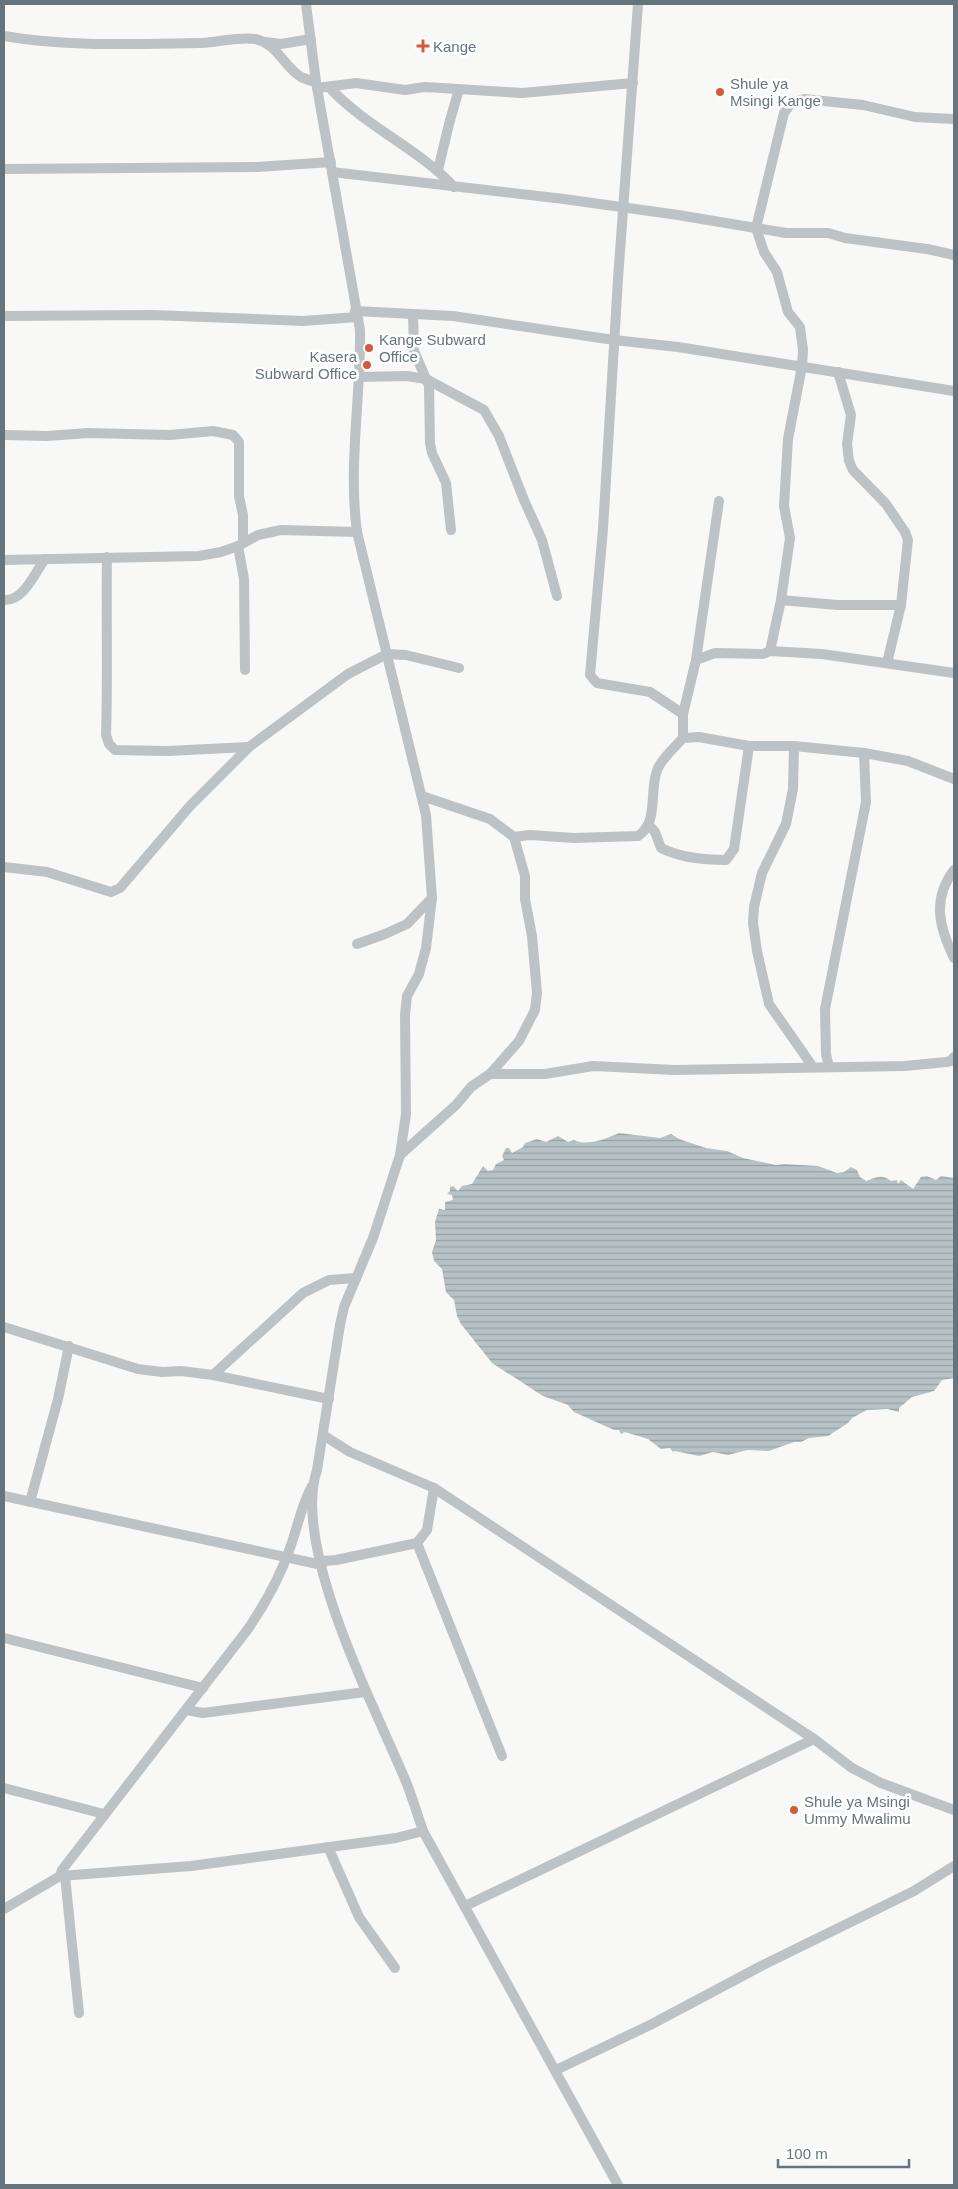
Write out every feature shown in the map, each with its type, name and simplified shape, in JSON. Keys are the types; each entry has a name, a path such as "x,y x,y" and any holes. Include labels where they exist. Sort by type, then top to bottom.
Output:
{"street":[{"path":"79,2013 62,1870 248,1630 263,1606 286,1558 303,1502 317,1470 344,1307 373,1238 400,1155 406,1114 405,1015 407,996 419,974 426,948 432,898 426,815 357,532 353,487 360,330 316,85 306,4"},
{"path":"638,4 614,340 603,529 590,675 597,683 650,692 683,714"},
{"path":"4,36 72,43 146,45 226,42 248,38 281,44 311,39"},
{"path":"264,42 302,77 316,85 330,88 356,84 405,90 425,87 522,93 633,83"},
{"path":"330,88 345,104 438,170 454,187"},
{"path":"438,170 460,89"},
{"path":"770,651 781,600 790,538 784,506 788,439 802,366 802,333 800,327 788,312 777,272 764,252 756,228 784,113 792,102 804,99 863,105 915,117 954,119"},
{"path":"4,169 331,167 454,187 678,215 786,233 828,234 954,255"},
{"path":"4,316 153,315 303,322 356,314 453,316 614,340 678,347 954,391"},
{"path":"413,314 414,351 430,386 430,443 432,453 446,484 451,530"},
{"path":"838,372 851,415 847,444 849,461 853,470 886,504 905,532 908,540 901,605 887,663"},
{"path":"359,377 407,376 426,379 484,410 499,436 542,540 557,596"},
{"path":"4,435 47,436 88,433 170,435 213,431 233,435 239,442 239,496 243,515 241,544 244,579 245,670"},
{"path":"514,837 530,835 574,838 638,836 646,831 649,825 658,767 683,738 683,714 696,660 719,501"},
{"path":"4,560 198,556 241,544 258,535 281,530 357,532"},
{"path":"107,557 106,618 108,662 106,735 109,744 115,750 167,751 249,747"},
{"path":"4,600 11,600 21,595 45,559"},
{"path":"781,600 837,605 901,605"},
{"path":"696,660 715,653 763,654 770,651 822,654 954,673"},
{"path":"4,867 47,872 111,892 120,888 190,806 249,747 342,679 387,654 406,655 458,668"},
{"path":"683,738 699,737 749,746 794,746 864,753 908,761 954,779"},
{"path":"649,825 655,832 661,848 667,851 693,858 726,860 734,849 749,746"},
{"path":"794,746 793,789 786,824 762,873 754,907 753,923 757,951 769,1004 813,1067"},
{"path":"828,1067 825,1009 866,802 864,753"},
{"path":"400,1155 456,1105 471,1087 490,1074 520,1041 536,1010 538,993 532,936 525,899 524,876 514,837 490,820 422,796"},
{"path":"954,870 944,883 940,916 945,939 954,958"},
{"path":"357,944 407,924 432,898"},
{"path":"490,1074 545,1074 593,1066 674,1070 921,1064 951,1061 954,1057"},
{"path":"213,1375 303,1294 329,1280 356,1278"},
{"path":"4,1326 138,1369 213,1375 330,1399"},
{"path":"30,1502 58,1399 69,1346"},
{"path":"323,1435 350,1452 434,1488 814,1739 852,1768 881,1783 954,1810"},
{"path":"312,1485 313,1513 318,1549 332,1605 365,1692 407,1785 423,1831 618,2185"},
{"path":"322,1565 322,1561 336,1560 417,1543 427,1530 434,1488"},
{"path":"4,1496 322,1565"},
{"path":"417,1543 502,1756"},
{"path":"4,1638 203,1688"},
{"path":"186,1710 203,1713 365,1692"},
{"path":"465,1906 814,1739"},
{"path":"4,1788 104,1814"},
{"path":"4,1909 62,1876 191,1866 396,1838 423,1831"},
{"path":"328,1847 360,1917 395,1968"},
{"path":"556,2070 652,2024 763,1965 914,1891 954,1866"}],"shaded area":[{"path":"619,1133 660,1138 671,1134 679,1139 706,1148 727,1151 743,1158 776,1165 818,1166 837,1173 844,1172 851,1167 857,1170 860,1177 866,1181 884,1177 891,1181 897,1180 898,1184 901,1180 913,1189 921,1177 927,1176 936,1180 941,1176 954,1178 954,1378 942,1380 934,1391 912,1397 899,1408 899,1412 887,1409 867,1410 852,1418 848,1423 828,1436 809,1438 769,1451 747,1450 728,1455 713,1452 699,1456 673,1452 670,1448 661,1449 648,1439 625,1432 621,1434 619,1430 614,1430 574,1412 568,1405 543,1396 492,1363 461,1324 457,1316 454,1300 446,1292 442,1269 434,1261 432,1252 436,1240 435,1222 439,1209 445,1210 445,1202 453,1200 452,1195 447,1194 450,1191 450,1187 453,1186 458,1191 462,1186 472,1184 483,1166 488,1171 493,1170 496,1164 504,1160 502,1156 506,1148 509,1148 512,1153 523,1147 525,1143 537,1139 546,1142 558,1136 568,1142 574,1140 585,1143"}],"place":[{"name":"Kange","path":"423,46"},
{"name":"Shule ya Msingi Kange","path":"720,92"},
{"name":"Kange Subward Office","path":"369,348"},
{"name":"Kasera Subward Office","path":"367,365"},
{"name":"Shule ya Msingi Ummy Mwalimu","path":"794,1810"}]}
